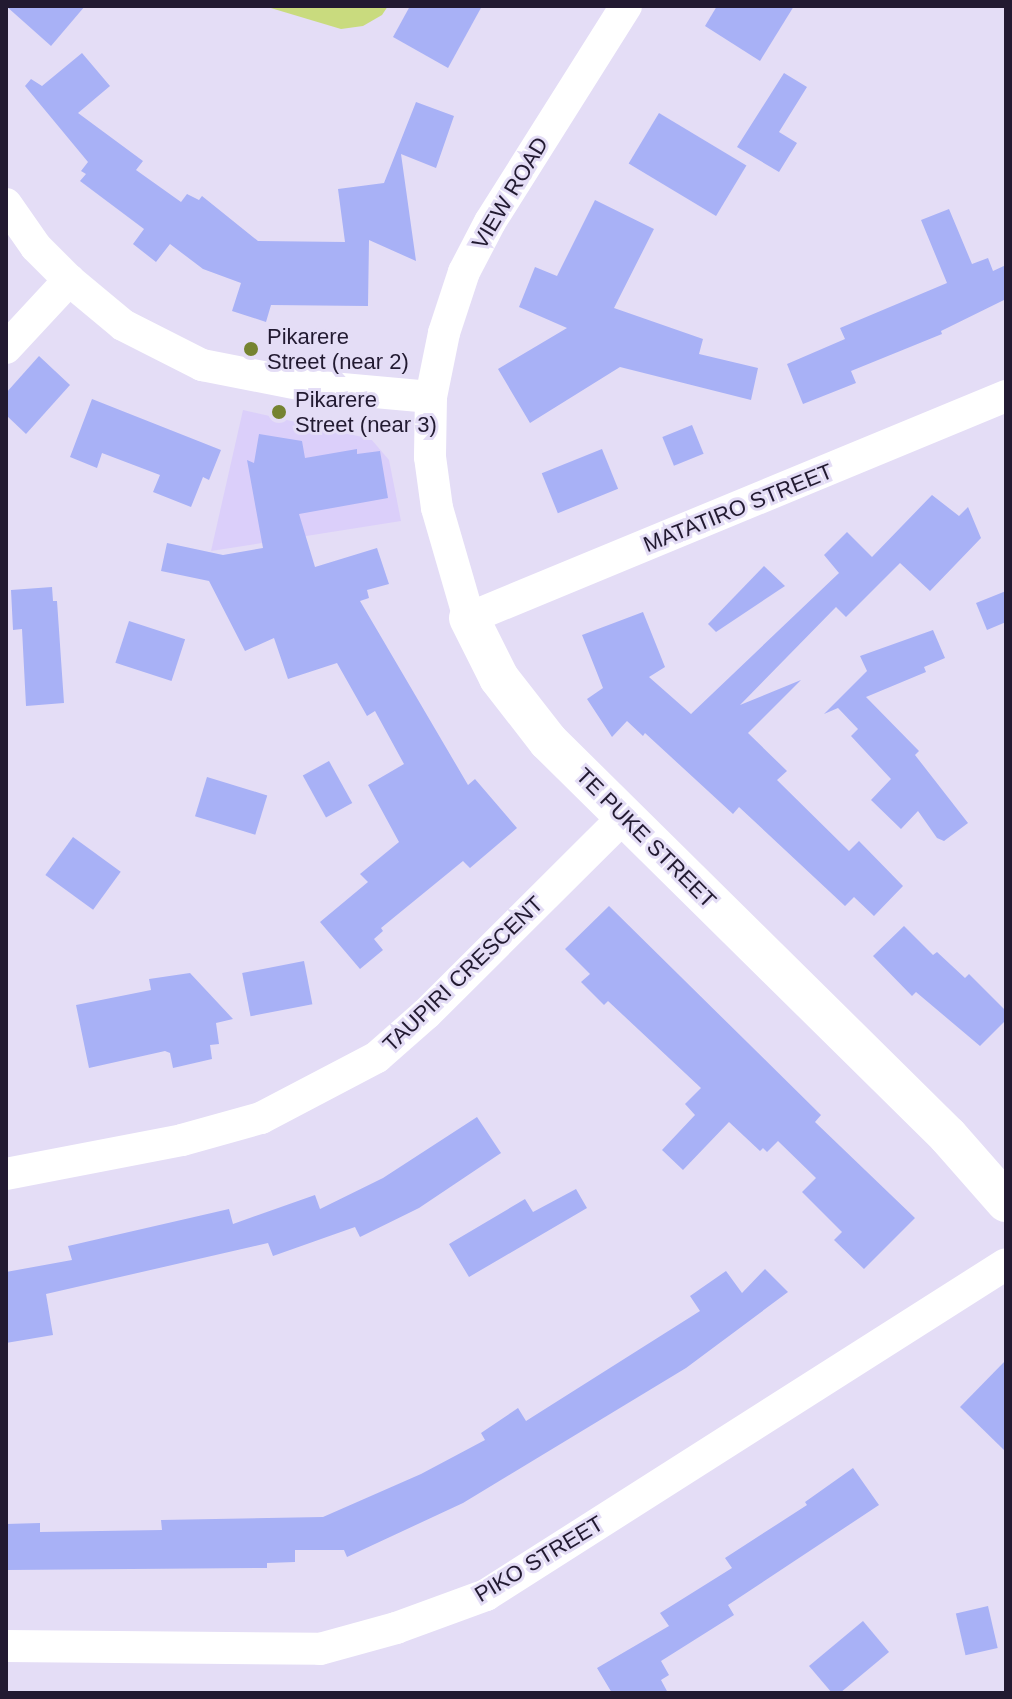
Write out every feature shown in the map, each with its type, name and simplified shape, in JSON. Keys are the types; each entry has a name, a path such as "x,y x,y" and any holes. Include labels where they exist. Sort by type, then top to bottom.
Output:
{"street":[{"name":"VIEW ROAD","path":"431,397 444,333 464,272 490,222 626,6"},
{"path":"6,204 36,247 69,280 123,325 202,365 309,386 431,397"},
{"path":"6,348 69,280"},
{"name":"MATATIRO STREET","path":"469,618 1006,396"},
{"name":"TE PUKE STREET","path":"431,397 430,457 437,508 469,618 499,678 525,715 624,817 948,1136 1006,1202"},
{"name":"TAUPIRI CRESCENT","path":"6,1174 182,1140 261,1118 377,1057 426,1014 624,817"},
{"name":"PIKO STREET","path":"6,1646 320,1649 396,1628 486,1595 1006,1264"}],"shaded area":[{"path":"243,410 371,439 389,460 401,521 211,551"}],"green space":[{"path":"264,6 388,6 382,15 363,26 341,29"}],"building":[{"path":"6,6 85,6 51,46"},
{"path":"410,6 482,6 448,68 393,37"},
{"path":"717,6 794,6 760,61 705,26"},
{"path":"82,53 110,86 78,113 143,161 136,170 181,202 187,194 199,200 202,196 258,241 345,242 338,189 384,183 416,102 454,116 436,168 401,154 416,261 369,240 368,306 271,305 266,322 232,311 241,283 203,269 170,244 156,262 133,244 144,229 80,181 86,174 81,171 88,162 25,86 31,79 42,86"},
{"path":"784,73 807,87 779,132 797,143 779,172 737,147"},
{"path":"659,113 746,166 716,216 629,164"},
{"path":"595,200 654,229 614,308 703,339 699,354 758,368 751,400 620,367 530,423 498,369 567,328 519,307 535,267 557,276"},
{"path":"949,209 972,264 988,258 993,271 1006,265 1006,299 941,331 942,334 851,371 856,383 803,404 787,364 845,339 840,328 947,283 921,220"},
{"path":"39,356 70,385 26,434 6,415 6,393"},
{"path":"92,399 221,450 209,480 203,477 191,507 153,492 160,475 102,453 97,468 70,457"},
{"path":"692,425 704,454 674,466 662,437"},
{"path":"259,434 302,441 305,458 357,449 357,454 380,451 388,498 299,514 315,567 377,548 389,584 367,590 369,598 360,601 468,785 475,779 517,828 470,868 463,861 381,928 383,931 374,939 383,950 360,969 320,922 368,882 360,874 399,842 368,785 404,764 375,711 367,716 337,663 288,679 274,638 245,651 209,581 161,571 167,543 223,555 263,548 247,460 254,463"},
{"path":"602,449 618,489 558,513 542,473"},
{"path":"932,495 959,516 968,507 981,538 930,591 900,563 846,617 836,607 740,705 801,680 748,733 787,771 777,780 849,851 859,841 903,886 874,916 854,897 845,906 739,807 733,814 645,733 643,736 627,721 612,737 587,699 603,688 582,635 643,612 665,667 649,677 691,714 839,573 824,555 847,532 872,557"},
{"path":"764,566 785,586 716,632 708,624"},
{"path":"52,587 53,601 57,601 64,703 26,706 22,629 13,630 11,590"},
{"path":"1006,591 1006,622 987,630 976,603"},
{"path":"129,621 185,639 172,681 115,663"},
{"path":"933,630 945,658 924,667 926,672 866,697 919,751 915,755 968,823 944,841 937,838 918,811 901,829 871,800 891,779 851,736 858,729 838,708 824,714 867,671 860,656"},
{"path":"329,761 352,803 326,818 303,776"},
{"path":"207,777 267,795 255,835 195,816"},
{"path":"73,837 121,872 93,910 45,875"},
{"path":"609,906 821,1115 815,1122 915,1218 864,1269 834,1240 842,1232 802,1192 816,1178 778,1141 767,1152 763,1148 760,1151 729,1122 683,1170 662,1150 695,1115 685,1104 701,1088 608,1001 604,1005 581,982 590,974 565,949"},
{"path":"904,926 933,955 937,952 965,978 969,974 1006,1011 1006,1020 980,1046 916,992 912,996 873,956"},
{"path":"304,961 312,1004 251,1016 242,973"},
{"path":"190,973 233,1019 216,1023 219,1044 210,1045 212,1059 173,1068 170,1053 165,1051 89,1068 76,1005 151,990 149,979"},
{"path":"477,1117 501,1153 419,1208 360,1237 355,1227 273,1256 268,1243 46,1294 53,1335 6,1343 6,1272 72,1260 68,1246 229,1209 233,1224 315,1195 320,1209 383,1178"},
{"path":"576,1189 587,1208 469,1277 449,1244 525,1199 533,1212"},
{"path":"765,1269 788,1292 686,1368 463,1503 347,1557 344,1550 295,1550 295,1562 267,1563 267,1568 6,1570 6,1524 40,1523 40,1532 162,1530 161,1520 323,1517 421,1474 485,1440 481,1433 518,1408 526,1421 700,1311 690,1296 726,1271 742,1293"},
{"path":"1006,1360 1006,1452 960,1407"},
{"path":"853,1468 879,1505 728,1605 734,1615 661,1661 669,1675 661,1680 668,1693 612,1693 597,1668 669,1626 660,1613 732,1568 725,1558 807,1505 805,1502"},
{"path":"988,1606 998,1648 966,1655 956,1613"},
{"path":"863,1621 889,1652 840,1693 832,1693 809,1666"}],"place":[{"name":"Pikarere Street (near 2)","path":"251,349"},
{"name":"Pikarere Street (near 3)","path":"279,412"}]}
